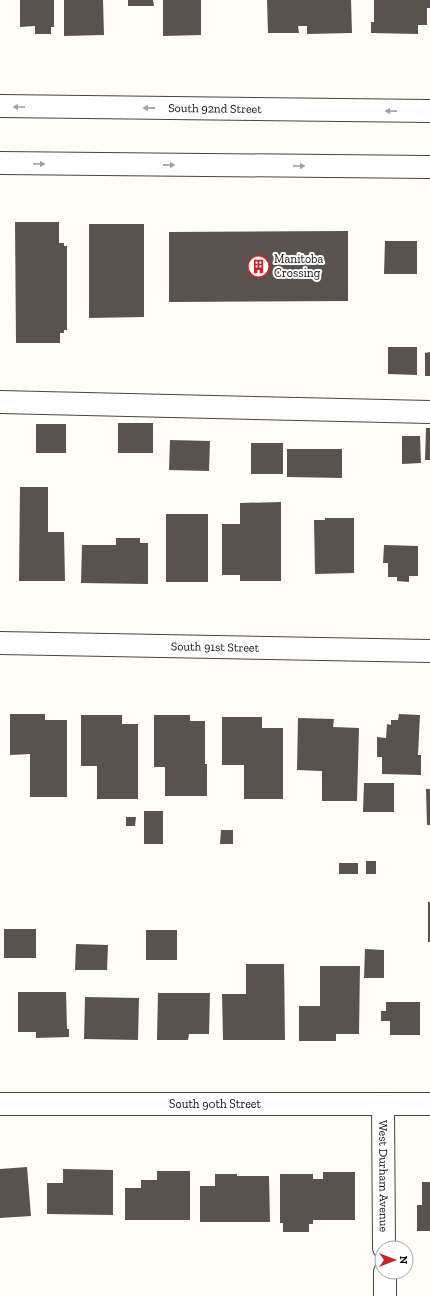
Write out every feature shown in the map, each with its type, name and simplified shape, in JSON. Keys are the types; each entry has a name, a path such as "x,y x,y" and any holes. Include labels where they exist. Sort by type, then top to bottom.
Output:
{"street":[{"name":"South 92nd Street","path":"0,106 430,111"},
{"path":"0,163 430,167"},
{"path":"0,402 430,412"},
{"name":"South 91st Street","path":"0,643 430,651"},
{"name":"South 90th Street","path":"0,1104 430,1104"},
{"name":"West Durham Avenue","path":"383,1104 384,1240"},
{"path":"385,1280 385,1296"}],"building":[{"path":"20,0 54,0 54,27 51,27 51,34 35,34 35,26 20,27"},
{"path":"64,0 103,0 104,35 64,36"},
{"path":"128,0 153,0 154,6 128,6"},
{"path":"163,0 201,0 201,35 163,36"},
{"path":"267,0 351,0 352,33 307,34 307,26 298,26 299,33 268,33"},
{"path":"374,0 430,0 430,8 427,8 427,25 418,25 418,34 371,33 371,22 374,22"},
{"path":"15,222 59,222 59,243 64,243 64,246 67,246 67,330 64,330 64,333 60,333 60,343 16,343"},
{"path":"89,224 144,224 144,317 89,318"},
{"name":"Manitoba Crossing","path":"348,231 348,301 169,302 169,232"},
{"path":"385,241 417,241 417,274 384,274"},
{"path":"388,347 417,347 417,375 388,374"},
{"path":"430,352 430,376 425,376 425,353"},
{"path":"118,423 153,423 153,453 118,453"},
{"path":"36,424 66,424 66,453 36,453"},
{"path":"426,428 430,428 430,460 425,460"},
{"path":"402,436 420,436 421,463 402,464"},
{"path":"170,440 210,441 209,471 169,470"},
{"path":"251,443 283,443 283,474 251,474"},
{"path":"287,449 342,449 342,478 287,477"},
{"path":"20,487 48,487 48,532 64,532 65,581 19,581"},
{"path":"281,502 281,581 240,581 240,575 222,575 222,524 240,524 240,503"},
{"path":"166,514 208,514 208,582 166,582"},
{"path":"325,518 354,518 354,573 315,574 314,520 325,520"},
{"path":"116,538 140,538 140,543 148,543 148,584 81,583 82,545 116,545"},
{"path":"384,545 418,546 418,576 409,576 409,582 397,581 397,577 388,577 388,563 383,563"},
{"path":"10,714 45,714 45,720 67,720 67,797 30,797 30,754 10,755"},
{"path":"399,714 420,715 418,755 421,755 421,775 382,774 382,757 377,757 377,737 386,738 387,724 391,725 391,720 398,720"},
{"path":"81,715 122,715 122,724 138,724 138,799 97,799 97,766 81,766"},
{"path":"154,715 190,715 190,721 205,721 207,796 165,796 165,767 154,767"},
{"path":"222,717 262,717 262,728 283,728 283,799 244,799 244,765 222,765"},
{"path":"298,718 334,719 333,727 359,728 357,801 322,801 322,771 297,770"},
{"path":"364,783 394,783 394,812 363,812"},
{"path":"426,789 430,789 430,825 427,825"},
{"path":"144,811 163,811 163,844 144,844"},
{"path":"126,817 136,817 135,826 126,826"},
{"path":"221,830 233,830 233,844 220,844"},
{"path":"366,861 376,861 376,874 366,874"},
{"path":"339,863 358,863 358,874 339,874"},
{"path":"428,902 430,902 430,942 428,942"},
{"path":"4,929 36,929 36,958 4,958"},
{"path":"146,930 177,930 177,960 146,960"},
{"path":"76,944 108,945 107,970 75,970"},
{"path":"365,949 384,950 384,978 364,978"},
{"path":"246,964 284,964 285,1040 223,1040 222,994 246,994"},
{"path":"320,966 360,966 359,1034 336,1034 336,1041 299,1041 299,1006 320,1006"},
{"path":"18,992 66,992 67,1029 69,1029 69,1037 36,1038 36,1032 18,1032"},
{"path":"158,993 210,993 209,1034 189,1034 188,1040 157,1040"},
{"path":"85,997 139,998 138,1040 84,1039"},
{"path":"386,1002 420,1002 420,1035 390,1035 390,1021 381,1021 381,1011 386,1011"},
{"path":"27,1167 31,1216 0,1218 0,1169"},
{"path":"63,1169 113,1170 113,1215 47,1214 47,1183 63,1183"},
{"path":"157,1171 190,1171 190,1220 125,1220 125,1188 141,1188 141,1180 157,1180"},
{"path":"323,1172 355,1172 355,1220 313,1220 313,1224 309,1224 309,1232 283,1232 283,1223 280,1223 280,1174 313,1174 313,1179 323,1179"},
{"path":"215,1174 269,1176 270,1222 200,1222 200,1186 215,1186"},
{"path":"422,1182 430,1182 430,1231 417,1231 417,1205 422,1205"}],"place":[{"name":"Manitoba Crossing","path":"259,266"}]}
